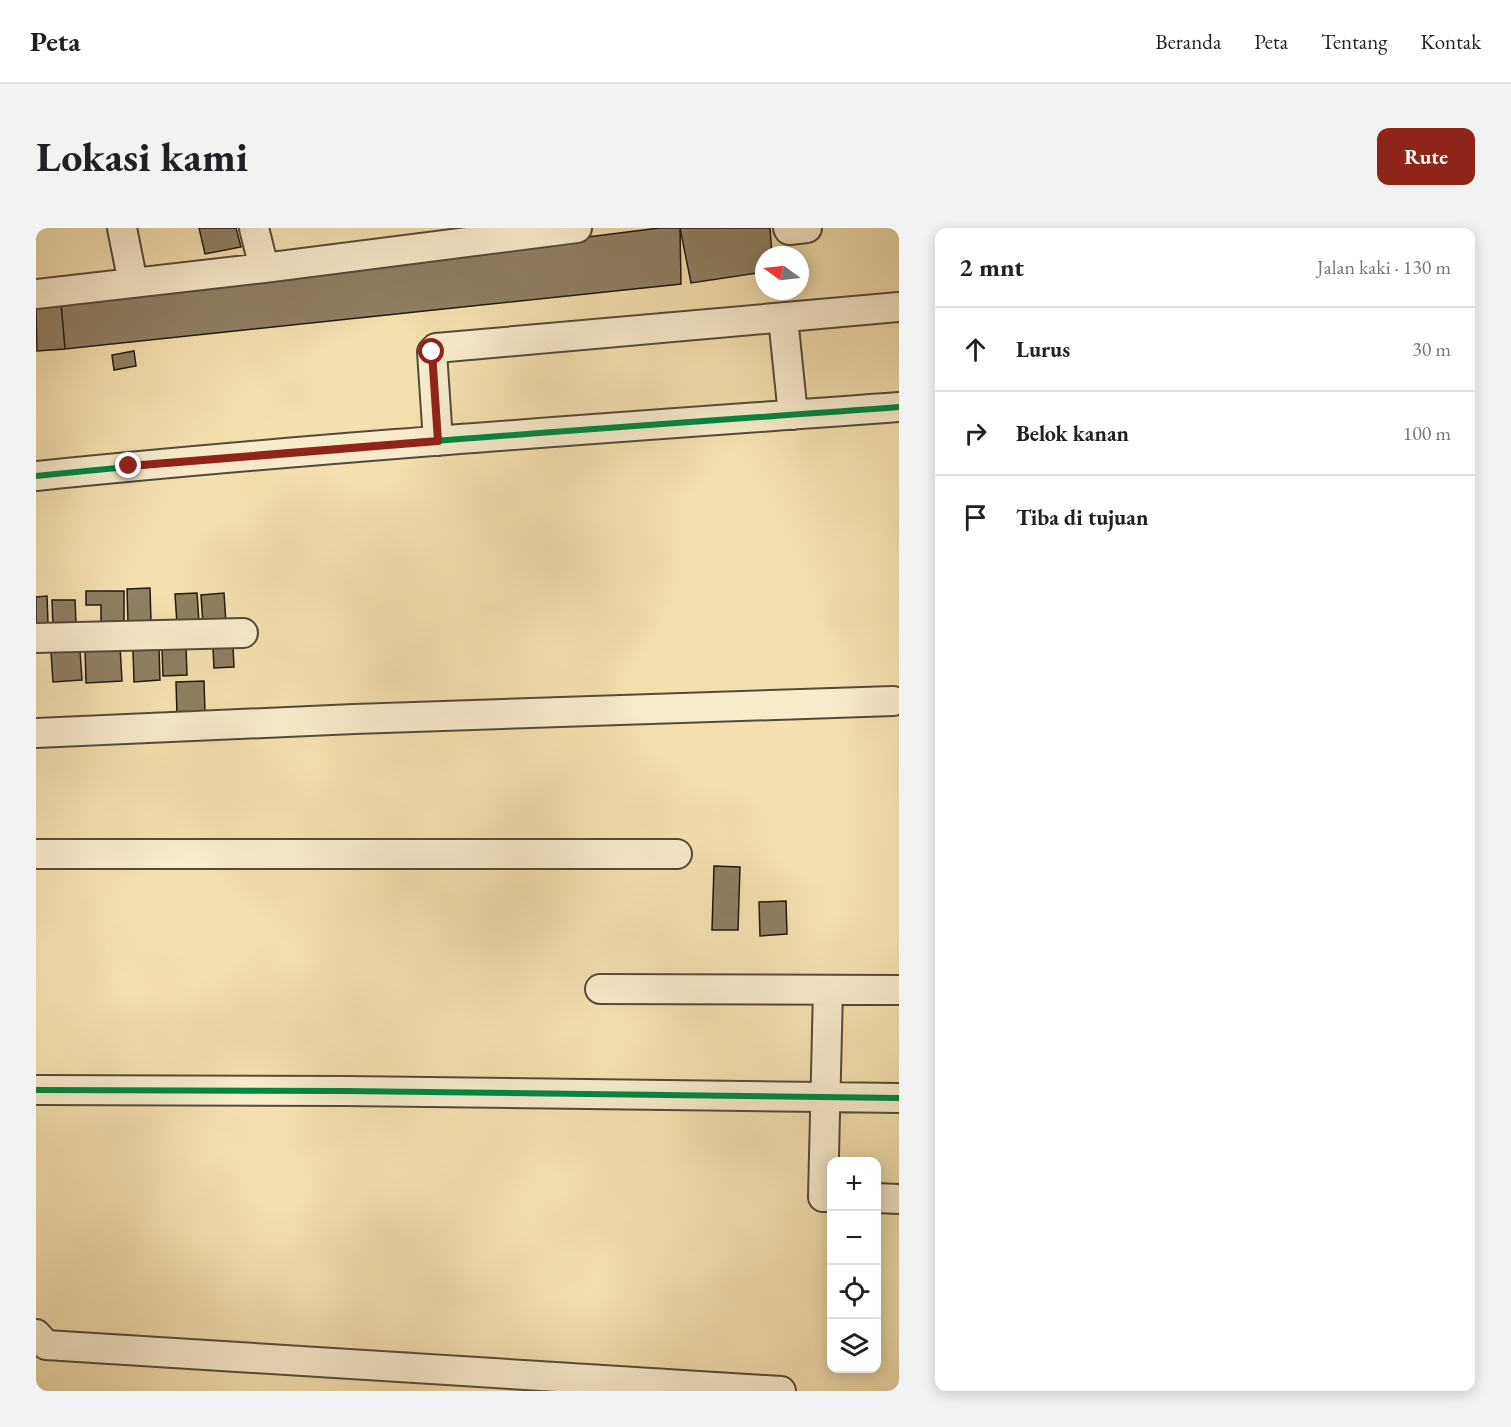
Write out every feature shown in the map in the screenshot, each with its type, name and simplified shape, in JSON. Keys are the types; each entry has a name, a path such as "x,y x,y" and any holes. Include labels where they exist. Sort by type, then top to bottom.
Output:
{"street":[{"path":"122,228 133,283"},
{"path":"254,228 264,268"},
{"path":"36,294 578,228"},
{"path":"788,228 789,230 807,228"},
{"path":"438,441 432,352 436,348 899,307"},
{"path":"783,318 793,415"},
{"path":"36,476 141,465 438,441 899,407"},
{"path":"36,638 243,633"},
{"path":"36,733 354,719 893,701"},
{"path":"36,854 677,854"},
{"path":"600,989 899,990"},
{"path":"827,1197 823,1197 828,990"},
{"path":"36,1090 346,1091 899,1098"},
{"path":"881,1198 899,1199"},
{"path":"36,1335 46,1345 781,1391"}],"building":[{"path":"199,228 236,228 241,247 205,254"},
{"path":"659,228 680,228 681,284 65,349 61,303"},
{"path":"680,228 770,228 771,246 755,246 755,273 691,283"},
{"path":"61,303 65,349 37,351 36,305"},
{"path":"134,351 136,366 114,370 112,355"},
{"path":"150,588 151,622 128,623 127,589"},
{"path":"86,591 124,591 124,624 101,624 101,605 86,605"},
{"path":"197,593 199,623 177,624 175,594"},
{"path":"224,593 226,623 203,624 201,595"},
{"path":"47,596 48,624 36,624 36,597"},
{"path":"52,600 75,600 76,625 53,626"},
{"path":"120,646 122,681 86,683 85,647"},
{"path":"186,647 187,675 163,676 162,648"},
{"path":"233,647 234,667 214,668 213,648"},
{"path":"159,649 160,680 134,682 133,650"},
{"path":"80,651 82,680 53,682 51,652"},
{"path":"204,681 205,713 177,715 176,682"},
{"path":"714,866 740,867 738,930 712,930"},
{"path":"786,901 787,934 760,936 759,902"}],"cycle path":[{"path":"36,476 359,447 899,407"},
{"path":"36,1090 346,1091 899,1098"}],"route":[{"path":"129,466 438,441 432,352"}]}
